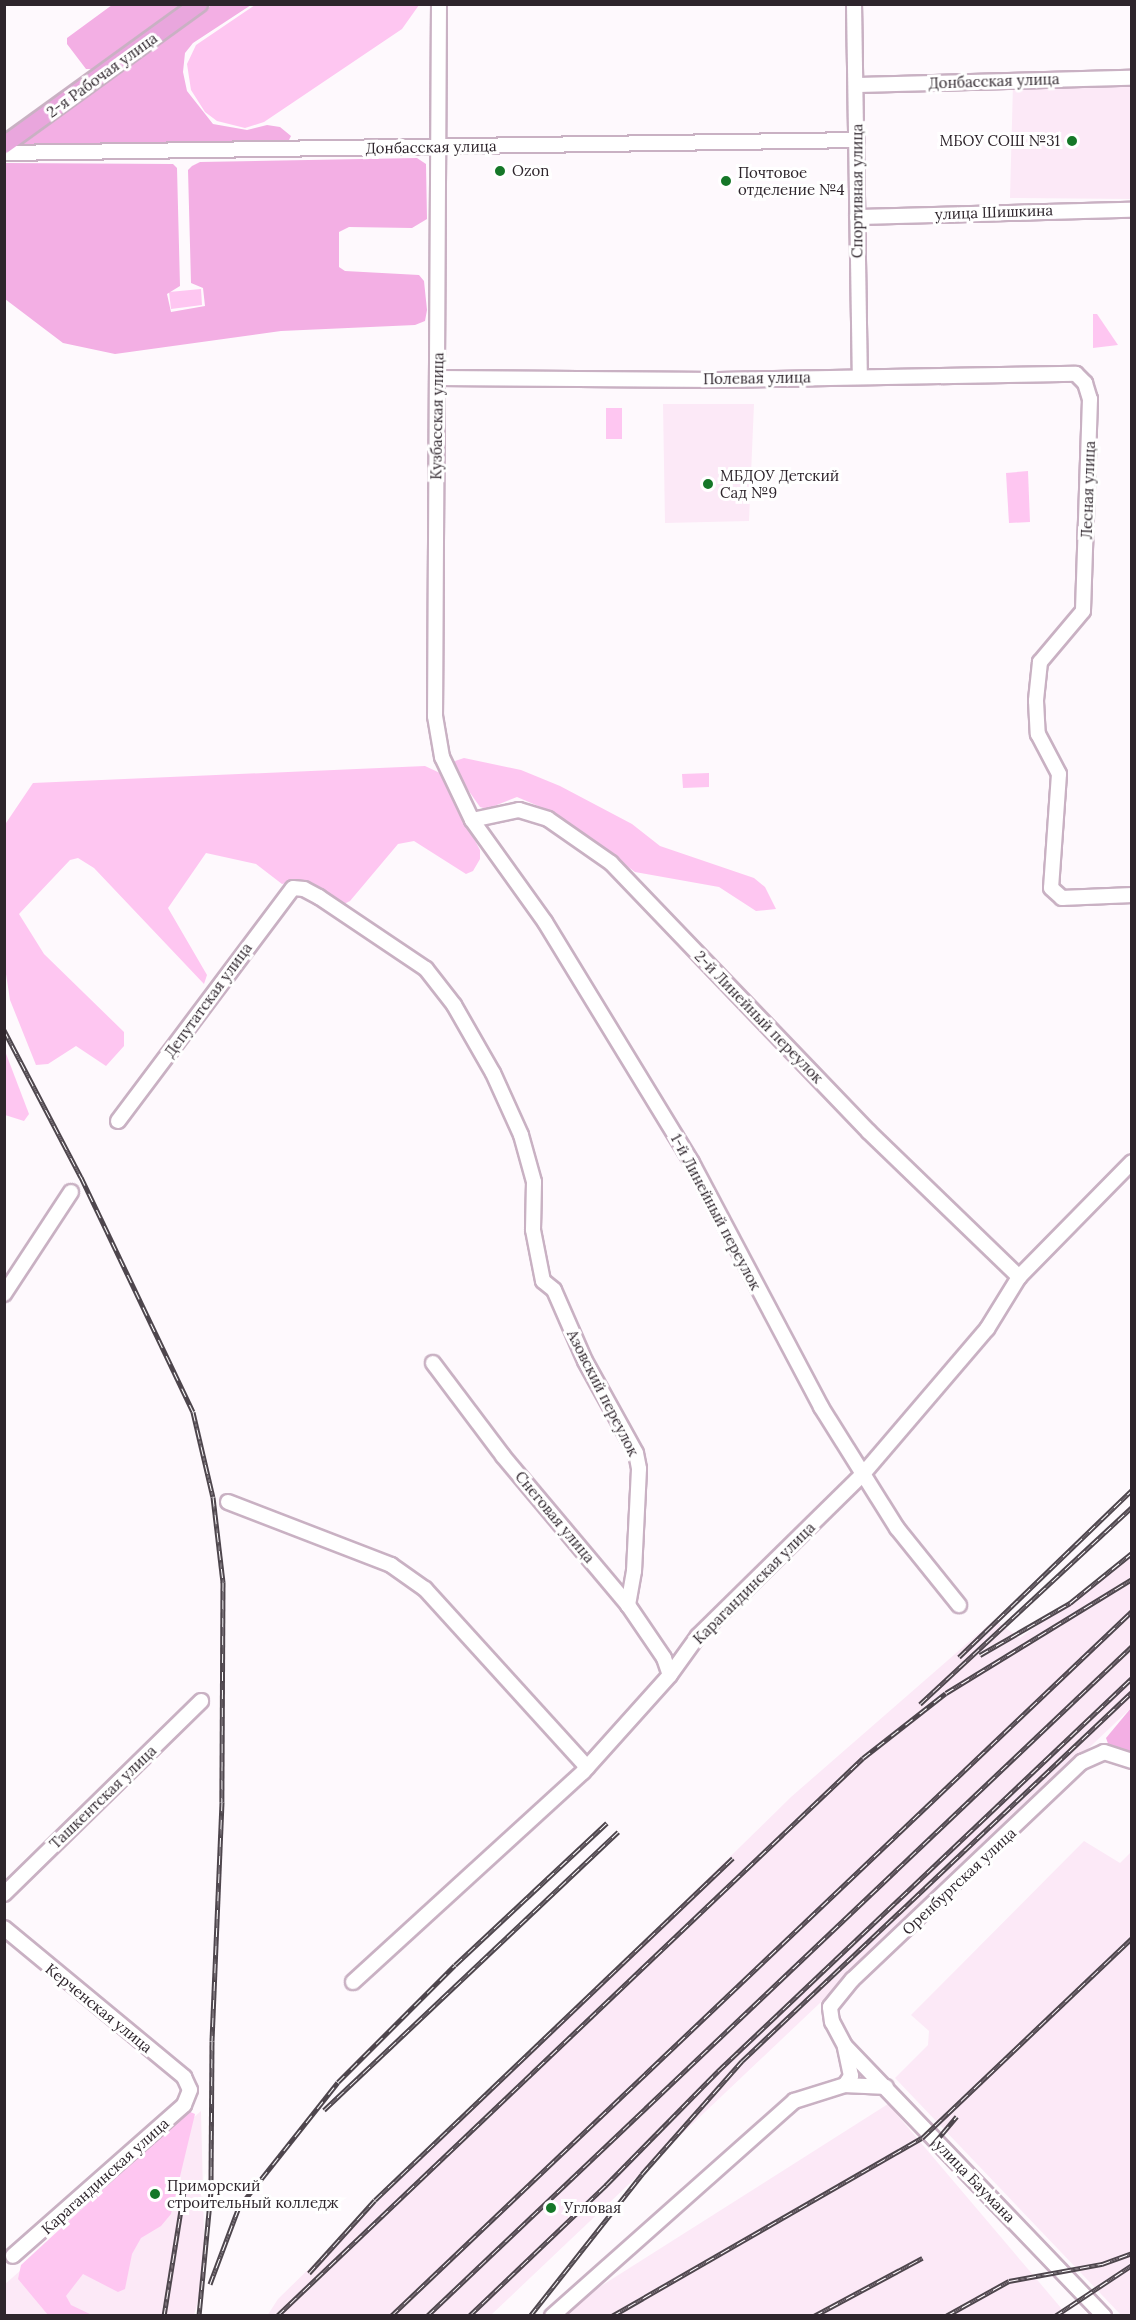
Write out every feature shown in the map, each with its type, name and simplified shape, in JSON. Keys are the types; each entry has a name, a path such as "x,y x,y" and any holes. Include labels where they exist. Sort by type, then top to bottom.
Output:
{"main road":[{"name":"2-я Рабочая улица","path":"4,145 199,4"}],"street":[{"name":"Кузбасская улица","path":"439,4 435,716 436,740 472,820"},
{"name":"Спортивная улица","path":"854,4 860,377"},
{"name":"Донбасская улица","path":"856,85 1131,78"},
{"name":"Донбасская улица","path":"4,153 857,140"},
{"name":"улица Шишкина","path":"858,217 1131,210"},
{"name":"Полевая улица","path":"438,378 1076,374"},
{"name":"Лесная улица","path":"1076,374 1085,383 1089,399 1083,611 1040,662 1038,734 1059,774 1051,888 1062,898 1131,895"},
{"name":"2-й Линейный переулок","path":"472,820 519,810 548,819 611,863 869,1132 1020,1277"},
{"name":"1-й Линейный переулок","path":"472,820 545,922 686,1153 772,1320 863,1474 913,1550 959,1605"},
{"name":"Депутатская улица","path":"118,1121 283,897 293,888 304,888"},
{"name":"Азовский переулок","path":"304,888 426,969 454,1005 498,1084 521,1135 534,1182 533,1230 543,1281 554,1290 585,1361 636,1453 639,1469 635,1560 628,1605"},
{"name":"Карагандинская улица","path":"353,1982 588,1767 670,1675 698,1636 863,1474 987,1329 1020,1277 1131,1162"},
{"path":"4,1294 71,1191"},
{"name":"Снеговая улица","path":"433,1363 503,1456 628,1605 664,1658 670,1675"},
{"path":"228,1502 391,1565 425,1589 588,1767"},
{"name":"Ташкентская улица","path":"4,1893 201,1701"},
{"name":"Оренбургская улица","path":"845,2046 832,2022 830,2007 834,1998 1082,1762 1104,1752 1131,1761"},
{"name":"Керченская улица","path":"4,1928 184,2077 190,2090"},
{"path":"845,2046 851,2076 845,2085"},
{"name":"улица Баумана","path":"845,2046 1104,2316"},
{"path":"552,2316 794,2101 845,2085 886,2087"},
{"name":"Карагандинская улица","path":"13,2256 184,2105 190,2090"}],"shaded area":[{"path":"213,4 251,5 193,43 185,53 183,72 187,91 213,124 247,130 267,125 280,127 291,136 287,144 20,146"},
{"path":"112,5 184,5 94,69 86,69 67,44 67,38"},
{"path":"255,5 419,5 402,29 264,122 245,128 217,121 205,112 191,90 187,64 196,45"},
{"name":"МБОУ СОШ №31","path":"1131,83 1131,199 1010,198 1013,84"},
{"path":"417,158 426,164 427,219 412,228 349,227 339,232 339,267 345,271 419,275 424,281 427,310 425,321 415,325 281,331 115,354 63,343 5,299 5,163 173,164 177,168 180,286 167,294 171,312 205,306 203,288 191,283 188,170 192,166 200,162"},
{"path":"201,289 202,305 171,309 169,292"},
{"path":"1093,314 1097,314 1118,345 1093,348"},
{"name":"МБДОУ Детский Сад №9","path":"663,404 754,404 749,521 665,523"},
{"path":"606,408 622,408 622,439 606,439"},
{"path":"1028,471 1030,522 1009,523 1006,473"},
{"path":"464,758 521,770 560,786 632,824 660,846 754,878 765,887 776,909 756,911 719,887 635,872 557,814 517,797 487,809 480,807 452,767 455,761"},
{"path":"425,766 440,773 480,850 480,859 473,871 466,874 414,841 398,844 350,901 342,905 299,880 282,884 256,864 206,853 168,908 207,975 204,984 94,868 78,858 70,860 19,914 44,954 124,1032 124,1046 106,1066 76,1046 48,1064 36,1065 10,1000 4,961 4,826 33,783"},
{"path":"709,773 709,787 683,788 682,774"},
{"path":"5,1051 29,1114 24,1121 5,1115"},
{"path":"1131,1557 1131,1708 491,2315 267,2316 278,2299 791,1797 994,1620 1020,1638"},
{"path":"1131,1708 1131,1756 1110,1749 1106,1738"},
{"path":"1084,1841 1120,1863 1131,1852 1131,2315 1121,2315 895,2078 928,2045 929,2031 911,2015"},
{"path":"888,2104 1067,2315 568,2315 590,2293"},
{"path":"188,2111 195,2114 171,2214 161,2226 141,2238 132,2254 125,2289 118,2292 83,2274 66,2296 71,2305 92,2315 48,2315 18,2279 21,2265"},
{"name":"Приморский строительный колледж","path":"201,2111 205,2276 194,2315 5,2315 4,2285"}],"railway":[{"path":"4,1030 81,1177 193,1412 213,1497 223,1582 222,1802 212,2041 211,2191 199,2316"},
{"path":"959,1657 1132,1490"},
{"path":"920,1704 1132,1507"},
{"path":"980,1655 1070,1603 1132,1553"},
{"path":"277,2316 863,1758 946,1693 1132,1579"},
{"path":"391,2316 1132,1611"},
{"path":"427,2316 1132,1646"},
{"path":"469,2316 606,2185 718,2071 1132,1678"},
{"path":"530,2316 642,2174 742,2061 1132,1692"},
{"path":"210,2284 239,2207 338,2082 455,1965 607,1823"},
{"path":"324,2110 618,1832"},
{"path":"309,2273 375,2200 733,1858"},
{"path":"612,2316 922,2138 1132,1938"},
{"path":"931,2147 957,2116"},
{"path":"164,2316 184,2191"},
{"path":"946,2316 1009,2281 1102,2264 1132,2253"},
{"path":"814,2316 922,2258"},
{"path":"1055,2316 1132,2265"}],"place":[{"name":"МБОУ СОШ №31","path":"1072,141"},
{"name":"Ozon","path":"500,171"},
{"name":"Почтовое отделение №4","path":"726,181"},
{"name":"МБДОУ Детский Сад №9","path":"708,484"},
{"name":"Приморский строительный колледж","path":"155,2194"},
{"name":"Угловая","path":"551,2208"}]}
